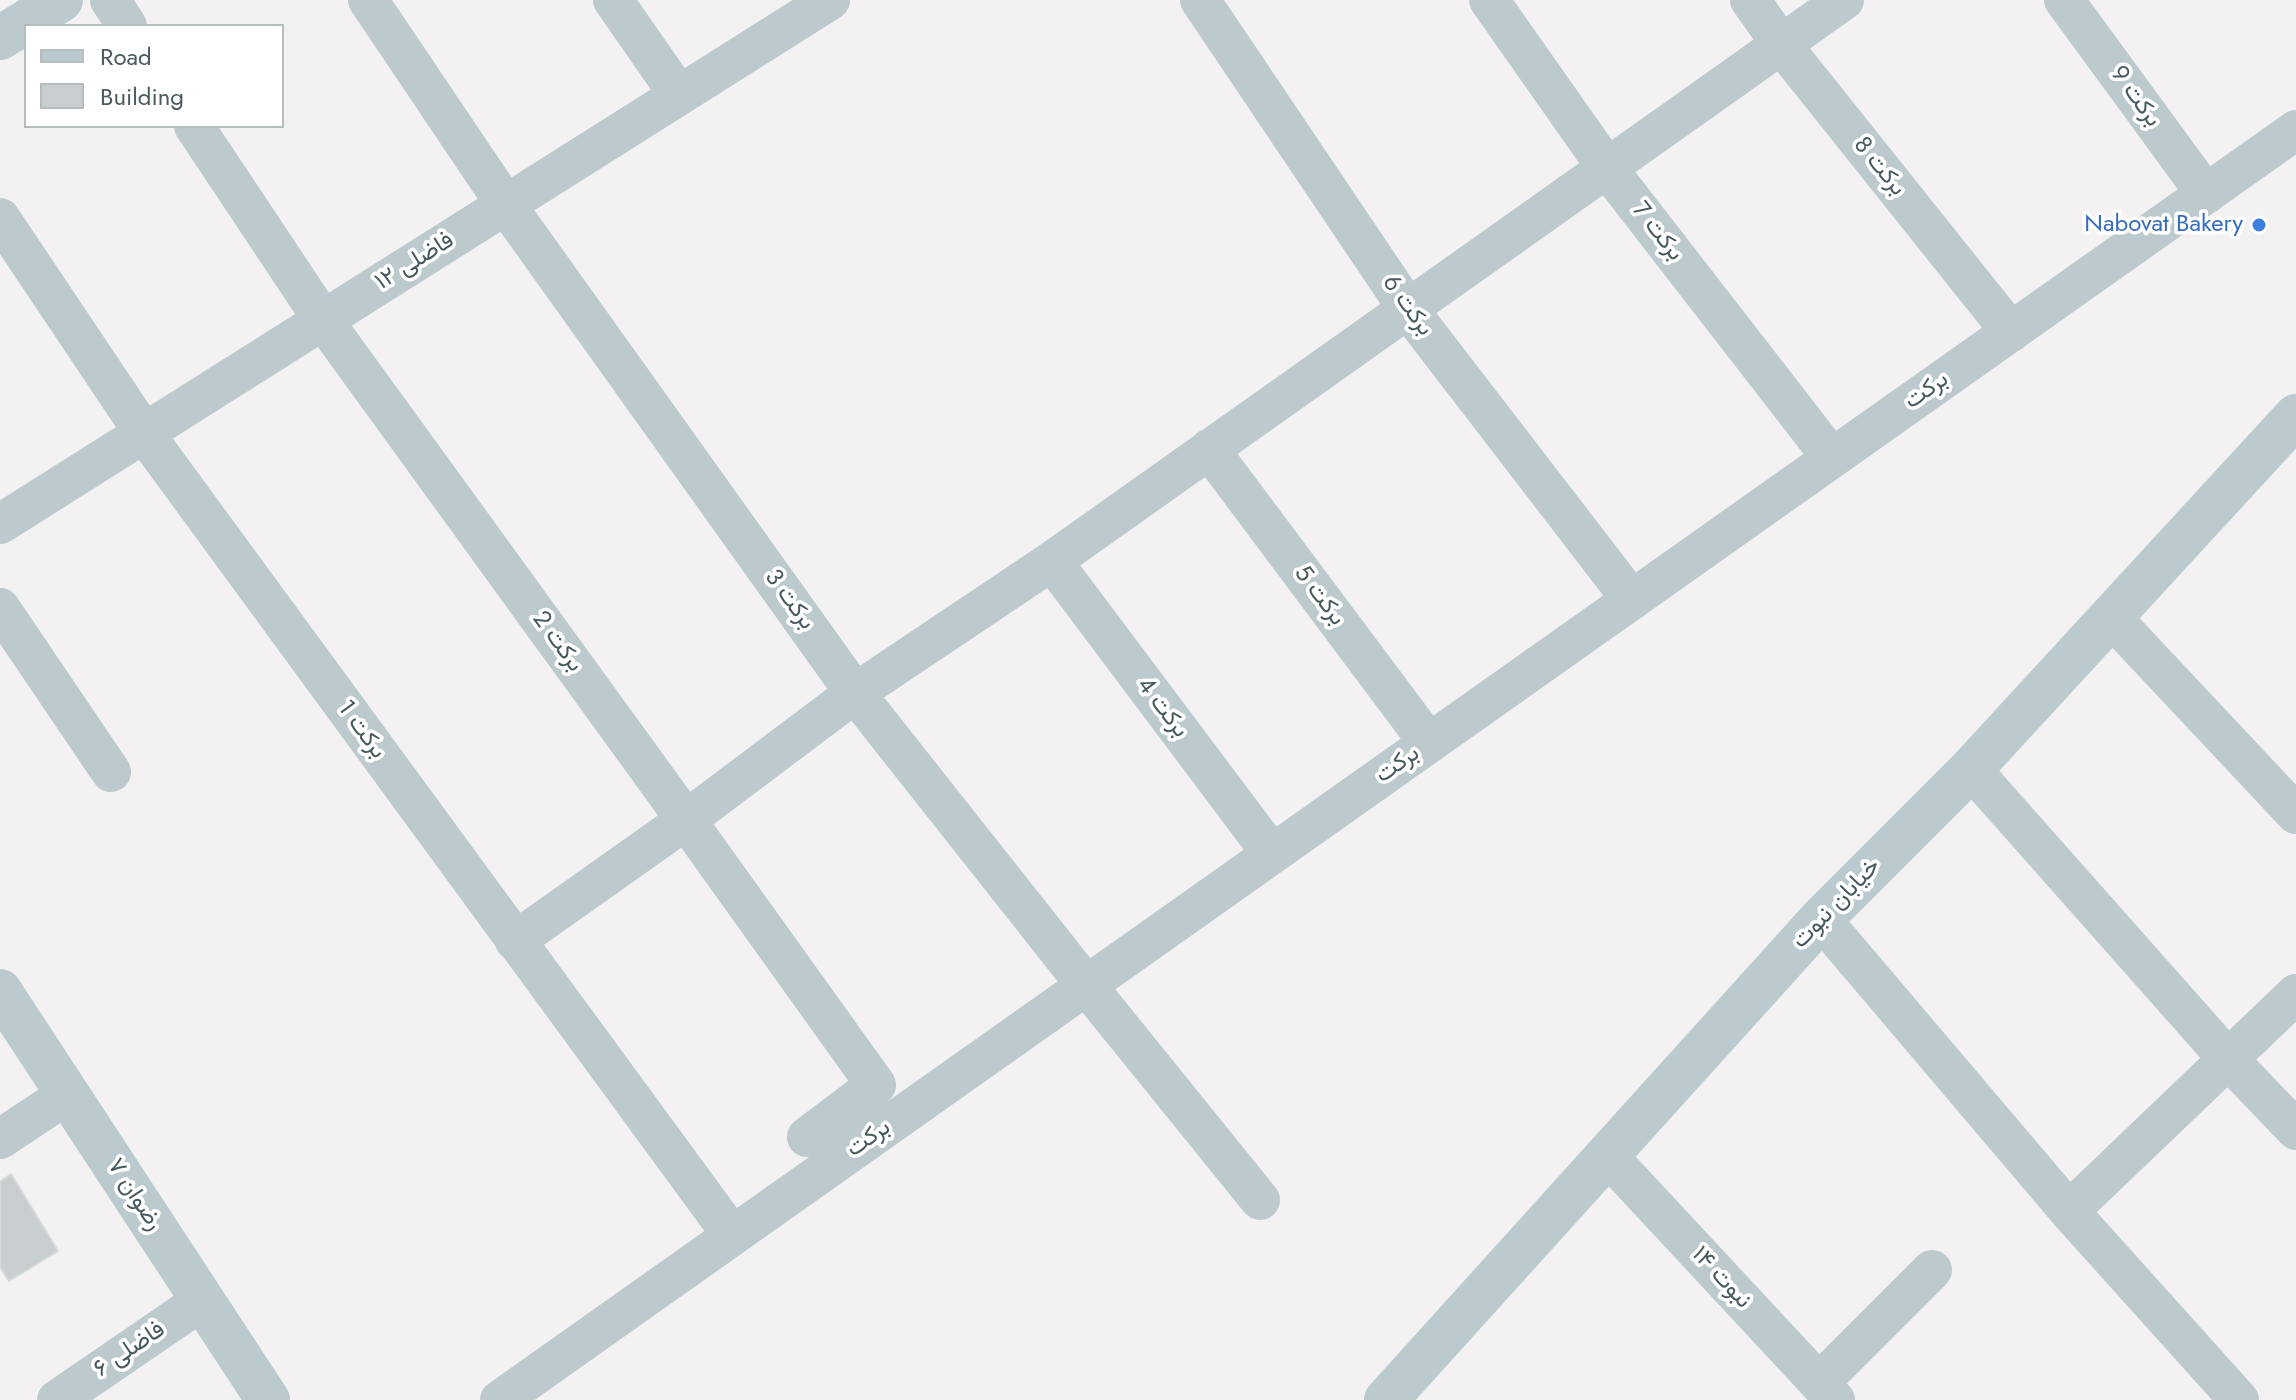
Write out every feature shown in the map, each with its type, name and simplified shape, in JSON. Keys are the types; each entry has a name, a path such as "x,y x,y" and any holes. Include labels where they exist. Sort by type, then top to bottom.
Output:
{"street":[{"path":"0,38 61,0"},
{"path":"110,0 126,24"},
{"name":"برکت 3","path":"368,0 506,205 855,693 1260,1200"},
{"path":"613,0 679,95"},
{"name":"فاضلی ۱۲","path":"0,524 830,0"},
{"name":"برکت 6","path":"1200,0 1408,309 1632,600"},
{"name":"برکت 7","path":"1489,0 1607,168 1832,458"},
{"name":"برکت 8","path":"1750,0 1781,44 2011,332"},
{"path":"515,941 686,820 855,693 1052,561 1844,0"},
{"name":"برکت 9","path":"2064,0 2206,194"},
{"name":"برکت 2","path":"195,128 323,320 876,1085 807,1137"},
{"name":"برکت","path":"500,1400 2296,130"},
{"name":"برکت 1","path":"0,218 144,433 732,1235"},
{"name":"خیابان نبوت","path":"1386,1400 1821,919 1971,769 2295,421"},
{"name":"برکت 5","path":"1209,449 1429,743"},
{"name":"برکت 4","path":"1052,561 1272,854"},
{"path":"0,608 111,772"},
{"path":"2111,617 2296,814"},
{"path":"1971,769 2228,1059 2296,1130"},
{"path":"1821,919 2069,1211 2239,1400"},
{"name":"رضوان ۷","path":"0,991 268,1400"},
{"path":"2069,1211 2296,994"},
{"path":"0,1139 68,1094"},
{"name":"نبوت ۱۴","path":"1607,1155 1827,1392"},
{"path":"1827,1392 1932,1270"},
{"name":"فاضلی ۶","path":"57,1400 203,1300"}],"building":[{"path":"11,1174 58,1251 9,1281 0,1267 0,1182"}],"place":[{"name":"Nabovat Bakery","path":"2259,225"}]}
